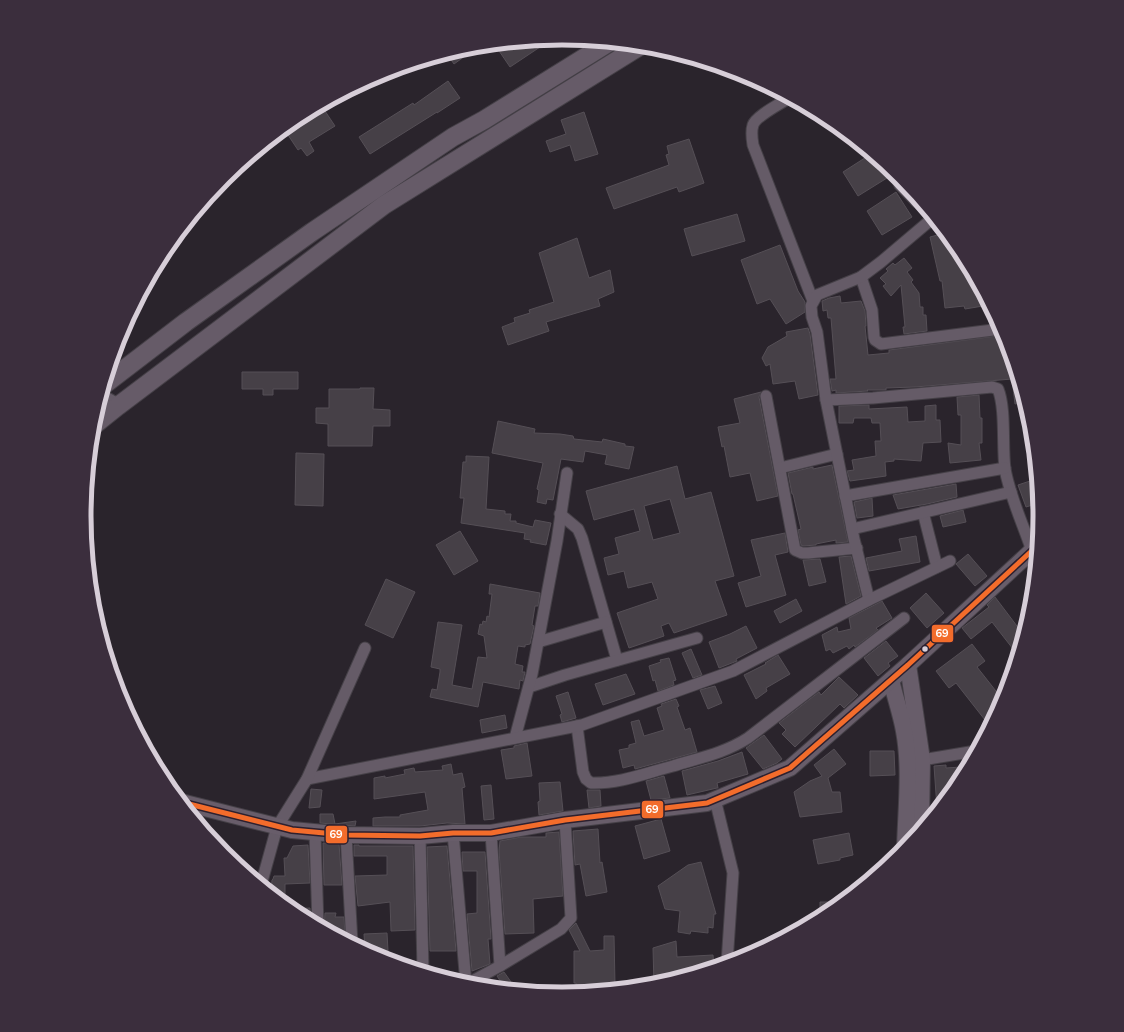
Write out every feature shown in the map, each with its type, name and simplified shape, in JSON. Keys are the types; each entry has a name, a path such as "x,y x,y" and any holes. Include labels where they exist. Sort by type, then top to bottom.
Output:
{"main road":[{"path":"112,379 312,232 453,137 484,120 602,47"},
{"path":"101,420 384,205 633,51"},
{"path":"508,105 519,120"},
{"path":"155,346 170,367"},
{"path":"189,804 277,827 315,833 420,836 453,833 491,833 565,820 707,803 790,768 908,665 1032,550"},
{"path":"908,665 914,762 920,822"},
{"path":"891,680 904,731 914,762 906,837"}],"street":[{"path":"784,101 756,120 752,129 753,145 813,301"},
{"path":"869,600 852,529 826,400 817,332 812,317 811,306 813,301 820,293 861,277 882,262 929,221"},
{"path":"861,277 872,310 874,337 879,343 884,344 994,330"},
{"path":"826,400 873,398 992,387 998,389 1002,407 1005,468 1011,492 1032,543"},
{"path":"766,396 795,550 802,553 808,553 857,548"},
{"path":"106,399 118,406"},
{"path":"780,468 837,454"},
{"path":"845,496 1005,468"},
{"path":"515,738 529,687 538,642 557,541 567,472"},
{"path":"852,529 1011,492"},
{"path":"923,512 937,567"},
{"path":"560,514 578,529 582,538 617,660"},
{"path":"307,779 577,726 732,671 950,560"},
{"path":"577,726 583,772 586,779 591,783 622,780 717,753 736,746 748,738 904,618"},
{"path":"538,642 606,622"},
{"path":"529,687 617,660 697,638"},
{"path":"263,880 277,827 307,779 365,648"},
{"path":"914,762 970,752"},
{"path":"716,799 733,873 726,957"},
{"path":"476,979 561,929 571,918 565,820"},
{"path":"315,833 318,919"},
{"path":"453,833 465,977"},
{"path":"491,833 500,966"},
{"path":"346,835 352,937"},
{"path":"420,836 424,966"}],"building":[{"path":"542,46 510,67 498,49"},
{"path":"467,55 454,64 450,59"},
{"path":"448,81 460,98 370,154 359,137 413,103 414,105"},
{"path":"324,110 335,126 309,142 314,151 307,156 301,148 298,150 287,133"},
{"path":"584,112 598,154 575,161 570,145 550,152 546,141 566,134 561,120"},
{"path":"689,139 704,183 679,192 677,187 614,209 606,188 669,165 666,155 669,154 667,146"},
{"path":"867,157 884,172 887,178 858,196 843,172"},
{"path":"896,192 912,217 882,235 867,211"},
{"path":"737,214 745,241 692,256 684,229"},
{"path":"940,234 970,280 983,306 965,309 964,306 945,308 942,281 940,281 930,237"},
{"path":"577,238 589,278 610,270 614,292 598,299 600,306 546,322 549,331 508,345 502,327 515,322 514,318 530,313 529,310 554,302 539,253"},
{"path":"780,245 798,291 805,302 805,312 786,324 770,299 757,304 741,260"},
{"path":"904,258 912,268 907,272 913,280 911,282 919,293 920,307 923,307 923,315 926,315 927,331 904,334 903,327 905,327 901,285 891,296 883,286 886,284 880,278 888,271 886,269 893,263 895,265"},
{"path":"840,296 841,303 861,301 865,311 868,355 889,353 889,350 997,336 1008,365 1019,404 1015,404 1012,379 886,388 886,390 836,393 836,390 832,391 830,379 836,379 831,318 828,318 827,310 823,311 822,301"},
{"path":"808,328 818,395 799,399 795,381 773,384 770,364 766,366 762,358 768,347 787,336 786,332"},
{"path":"242,372 298,372 298,389 273,389 273,395 263,395 263,389 242,389"},
{"path":"374,388 373,409 390,410 390,426 373,426 372,446 328,446 328,424 316,423 316,408 329,408 329,389"},
{"path":"761,392 759,397 778,496 757,501 750,473 730,477 724,446 722,447 718,427 740,423 734,399"},
{"path":"979,395 980,418 982,418 982,443 979,443 981,460 950,463 948,443 961,445 961,415 958,415 957,397"},
{"path":"869,405 869,409 907,407 908,422 925,421 925,406 936,405 936,420 940,420 941,442 923,443 921,461 894,459 894,461 885,462 886,476 850,481 847,471 854,470 852,460 876,456 875,441 881,441 880,423 872,423 871,418 854,418 853,423 839,423 839,406"},
{"path":"498,421 535,429 534,433 560,434 573,436 574,439 602,442 603,439 625,444 625,446 634,447 629,469 605,464 607,455 585,451 583,462 561,459 553,500 547,499 546,504 537,502 539,490 537,489 543,463 492,453"},
{"path":"296,453 324,454 323,506 295,505"},
{"path":"466,456 489,457 486,509 505,511 505,514 511,514 510,521 516,521 516,523 533,527 535,520 551,523 546,545 530,542 531,540 524,539 525,533 461,523 464,498 460,498 463,462 466,462"},
{"path":"832,465 848,542 836,543 836,540 816,545 803,546 801,545 798,530 801,529 788,473 813,467 813,469"},
{"path":"677,466 685,499 711,492 734,576 715,581 727,615 674,633 669,623 661,626 664,636 629,648 617,613 658,599 652,582 628,588 624,571 608,575 604,558 619,554 615,538 640,531 634,509 594,520 586,491","holes":["670,499 680,533 653,540 644,506"]},
{"path":"1032,480 1033,505 1026,507 1018,485"},
{"path":"956,484 957,497 927,504 898,509 893,495"},
{"path":"872,498 873,516 857,518 854,502"},
{"path":"963,510 966,522 943,527 940,516"},
{"path":"460,531 478,561 454,575 436,545"},
{"path":"785,533 788,552 775,555 786,595 746,607 738,583 761,576 751,540"},
{"path":"916,536 920,562 869,571 866,558 902,551 899,539"},
{"path":"968,554 987,576 975,586 956,564"},
{"path":"851,556 861,596 846,604 839,557"},
{"path":"820,559 826,582 809,586 803,560"},
{"path":"386,579 415,592 393,638 365,625"},
{"path":"490,584 540,593 538,606 535,606 532,625 534,626 530,644 525,645 525,647 518,646 515,664 523,666 522,672 525,672 523,681 520,680 519,689 483,682 478,707 430,697 432,689 437,690 440,672 440,669 431,667 438,622 462,625 452,685 472,689 478,657 487,658 484,636 478,634 480,624 482,625 483,621 486,622 487,616 489,617 492,594 489,594"},
{"path":"926,593 944,613 927,628 910,608"},
{"path":"995,597 1019,629 1013,649 992,622 971,639 962,628 989,607 987,605"},
{"path":"796,599 802,611 780,623 774,611"},
{"path":"882,601 892,618 876,628 878,630 855,647 854,645 849,649 847,646 833,653 830,649 826,651 822,635 837,627 838,632 851,629 849,618"},
{"path":"746,626 757,648 736,659 737,661 719,668 709,642"},
{"path":"886,641 898,656 888,663 890,666 878,676 864,658"},
{"path":"972,644 985,661 977,667 998,694 986,719 985,720 956,683 949,688 936,671"},
{"path":"691,649 702,675 693,678 682,653"},
{"path":"778,655 790,674 766,688 767,691 756,699 744,675 766,664 765,663"},
{"path":"669,658 676,680 673,681 674,685 658,691 655,680 653,681 649,666 661,662 660,660"},
{"path":"626,674 635,694 603,705 595,684"},
{"path":"839,677 858,695 844,708 840,704 795,747 782,734 786,730 779,723 819,692 821,695"},
{"path":"715,686 722,703 708,709 700,690"},
{"path":"568,692 576,718 562,722 560,715 562,714 556,696"},
{"path":"676,699 679,706 677,707 685,730 690,728 697,752 635,769 634,765 623,768 619,750 629,748 629,745 636,743 631,722 639,720 644,736 664,730 657,708 662,706 661,704"},
{"path":"505,715 507,728 482,733 480,720"},
{"path":"764,735 782,759 777,763 763,769 746,748"},
{"path":"527,743 532,776 506,779 501,750 514,748 514,746"},
{"path":"834,749 846,764 828,778 832,792 840,792 842,812 800,817 794,792 810,781 822,776 814,765"},
{"path":"870,751 894,751 895,775 870,776"},
{"path":"742,752 748,774 717,783 718,788 687,795 682,771 718,761"},
{"path":"451,764 453,775 462,773 465,787 462,788 465,824 447,823 420,826 373,826 373,818 400,817 400,815 428,810 425,792 374,799 374,778 385,776 385,778 405,774 404,770 414,768 415,772 443,770 442,766"},
{"path":"946,765 946,768 961,767 937,802 934,766"},
{"path":"664,776 670,798 651,800 646,781"},
{"path":"560,782 563,811 539,815 539,783"},
{"path":"491,785 494,819 484,820 481,786"},
{"path":"311,789 322,790 320,807 309,808"},
{"path":"587,790 600,790 601,806 589,808"},
{"path":"320,814 333,814 335,824 356,821 355,826 320,823"},
{"path":"661,819 670,851 644,859 635,826"},
{"path":"598,829 600,863 602,862 607,892 586,896 580,864 575,865 573,831"},
{"path":"559,832 563,896 533,899 534,933 505,934 499,851 500,841 521,837 546,837 546,833"},
{"path":"849,833 853,855 840,858 840,860 818,864 813,840"},
{"path":"323,843 339,844 342,885 324,885"},
{"path":"308,845 310,883 285,884 285,897 271,887 272,880 274,876 285,876 284,858 287,858 293,846"},
{"path":"354,845 413,846 415,930 391,931 390,902 358,906 355,876 387,875 387,856 354,856"},
{"path":"447,846 456,951 430,951 427,847"},
{"path":"462,852 485,852 491,939 488,939 490,964 472,971 467,914 477,913 477,871 463,871"},
{"path":"701,862 716,914 714,914 713,928 708,927 708,933 691,931 690,934 678,932 680,911 665,909 658,886 688,865"},
{"path":"820,902 832,902 824,908 820,910"},
{"path":"301,908 310,908 310,914"},
{"path":"325,913 336,913 335,917 344,917 345,933 326,924 324,923"},
{"path":"576,923 590,951 604,950 604,936 614,936 615,984 576,987 576,983 574,983 574,951 580,951 569,930"},
{"path":"387,933 388,951 383,951 365,943 364,934"},
{"path":"676,941 677,957 713,955 714,962 654,978 653,948"},
{"path":"504,972 513,984 502,983 497,976"}],"transit line":[{"name":"69","path":"189,804 292,830 346,835 420,836 453,833 491,833 565,820 707,803 790,768 908,665 1032,551"}]}
